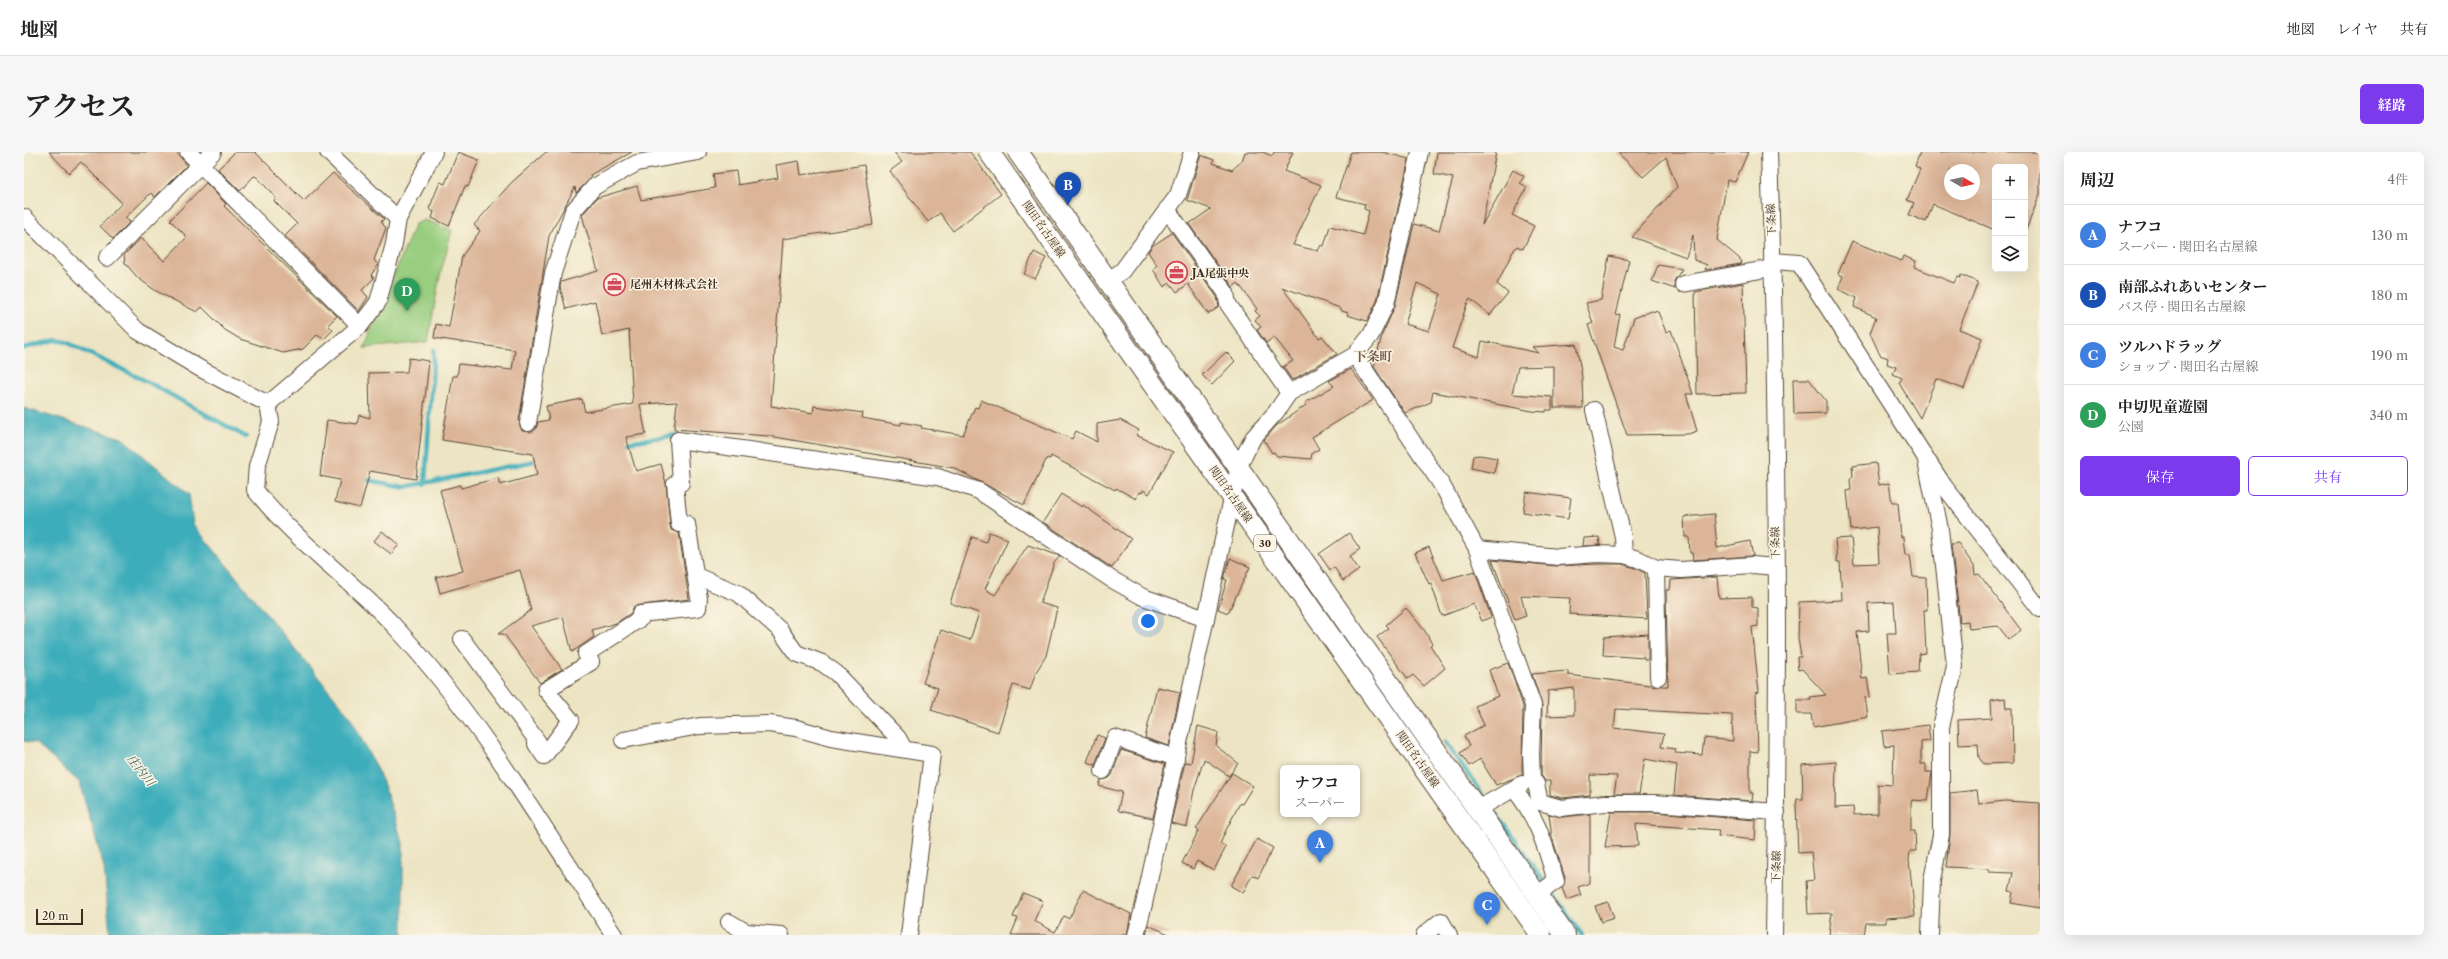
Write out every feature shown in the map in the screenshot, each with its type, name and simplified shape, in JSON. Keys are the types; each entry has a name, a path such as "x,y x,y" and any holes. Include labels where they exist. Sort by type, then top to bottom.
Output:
{"main road":[{"name":"関田名古屋線","path":"989,152 1540,935"},
{"name":"関田名古屋線","path":"1018,152 1239,466 1476,810 1565,935"}],"street":[{"path":"188,152 360,326"},
{"path":"108,258 213,152"},
{"path":"328,152 398,219"},
{"path":"268,404 360,326 378,302 394,244 398,219 434,152"},
{"path":"528,423 553,273 573,211 594,187 637,163 698,152"},
{"path":"1108,280 1122,271 1178,195 1192,152"},
{"path":"1136,935 1239,466 1252,438 1276,412 1289,393 1355,356 1371,335 1386,304 1420,152"},
{"name":"下条線","path":"1768,152 1772,264 1776,568 1777,812 1774,935"},
{"path":"1167,209 1226,293 1228,304 1289,393"},
{"path":"24,217 138,331 199,368 268,404 272,422 257,466 255,490 277,518 396,629 460,704 614,935"},
{"path":"1684,284 1772,264 1799,263 1926,456 1944,486 2040,609"},
{"path":"1355,356 1443,487 1476,549 1533,705 1531,754 1532,778 1536,784 1534,804 1556,881 1537,895"},
{"path":"1594,410 1624,537 1624,555"},
{"path":"462,639 538,742 536,744 544,756 571,720 546,690 591,662 586,654 641,618 640,614 698,608 696,576 687,524 679,524 675,484 681,483 678,440 938,476 962,484 979,491 1111,579 1143,597 1206,619"},
{"path":"1926,456 1940,529 1955,666 1941,727 1941,835 1932,880 1930,935"},
{"path":"1476,549 1558,557 1597,554 1624,555 1638,559 1656,568 1681,570 1752,565 1776,568"},
{"path":"1656,568 1658,677"},
{"path":"696,576 738,593 780,630 796,653 822,663 836,673 898,738 904,749"},
{"path":"623,740 700,726 768,724 796,728 831,738 932,754 909,935"},
{"path":"1102,771 1115,738 1176,758"},
{"path":"1476,810 1532,778"},
{"path":"1514,788 1534,804 1561,808 1605,803 1654,803 1777,812"},
{"path":"1424,935 1441,921 1449,935"},
{"path":"729,922 746,932 781,935"}],"green space":[{"path":"425,220 452,230 439,280 428,342 364,348 415,224"}],"water":[{"name":"庄内川","path":"24,408 122,438 189,494 193,524 350,716 383,782 403,843 403,935 110,935 104,867 79,782 35,743 24,741"}],"building":[{"path":"49,152 176,152 187,165 155,197 151,193 125,218 130,222 113,239 100,226 122,203 81,162 69,173"},
{"path":"235,152 255,152 304,201 333,173 384,219 381,222 386,228 374,260 378,265 371,275 374,278 362,290 368,297 359,311 285,236 297,224 274,201 276,198 257,177 254,176 240,191 218,169"},
{"path":"458,152 479,160 468,187 465,186 449,226 432,218 434,212 429,209 440,182 445,184"},
{"path":"546,152 632,152 590,175 591,178 576,193 575,187 549,236 519,421 522,431 532,432 536,429 538,422 549,420 546,406 582,399 585,412 633,404 629,330 602,336 595,301 566,309 560,287 561,282 598,271 582,215 597,198 637,186 641,200 715,188 713,174 736,171 738,185 778,178 776,165 799,161 801,175 864,165 873,225 783,239 771,406 813,413 814,406 863,413 862,418 901,425 901,422 922,426 921,428 963,435 975,407 978,408 981,400 1072,439 1076,431 1097,442 1097,424 1120,420 1139,430 1136,435 1173,452 1149,494 1143,490 1142,493 1139,492 1136,499 1116,488 1115,490 1051,456 1050,459 1047,458 1024,505 954,468 769,436 674,429 677,402 640,404 646,434 626,437 636,471 661,464 666,483 671,530 679,533 689,599 634,606 631,613 616,623 592,630 594,637 572,652 563,617 531,626 562,669 540,683 504,634 498,634 531,610 520,570 440,593 436,577 463,571 440,490 460,485 461,488 498,478 500,485 537,475 533,454 442,440 453,376 457,376 459,364 512,370 515,350 434,338 436,324 449,327 462,256 480,231 474,225 511,183"},
{"path":"894,152 970,152 1001,194 953,231 940,213 928,222 890,171 902,162"},
{"path":"1245,152 1263,152 1272,156 1274,152 1293,152 1284,171 1321,185 1293,245 1318,251 1321,245 1324,246 1330,226 1363,235 1369,211 1364,209 1365,204 1336,197 1351,152 1382,152 1409,159 1377,301 1367,321 1347,315 1348,313 1342,311 1340,308 1282,287 1319,338 1322,336 1337,354 1292,380 1283,367 1293,361 1274,337 1266,343 1257,330 1261,327 1255,320 1260,316 1255,311 1257,309 1238,283 1233,287 1189,224 1211,209 1187,200 1201,155 1214,160 1213,163 1232,170 1242,161"},
{"path":"1437,152 1496,152 1482,225 1513,170 1524,176 1520,183 1527,187 1512,215 1534,226 1523,249 1517,246 1512,253 1497,284 1508,293 1490,315 1470,299 1452,348 1479,357 1482,341 1539,353 1532,347 1576,344 1582,377 1583,408 1554,408 1554,366 1518,367 1512,394 1552,397 1552,410 1546,410 1546,412 1532,411 1433,392 1431,402 1405,413 1374,367 1382,335 1395,306 1414,224 1439,231 1453,178 1434,174","holes":["1417,283 1441,294 1429,331 1405,324"]},
{"path":"1617,152 1748,152 1735,182 1727,180 1717,240 1740,259 1741,264 1705,270 1707,265 1694,260 1693,235 1686,257 1632,237 1677,187 1666,157 1643,177"},
{"path":"1920,152 2040,152 2040,194 2028,225 2028,164 1992,164 1992,229 1933,204 1926,222 1909,215 1914,203 1907,200 1920,169 1915,166"},
{"path":"206,183 226,204 224,206 337,316 328,325 333,330 324,339 317,335 303,349 283,353 240,339 225,330 202,307 197,312 156,291 138,278 125,263 124,255 141,238 164,261 187,237 170,220"},
{"path":"1172,233 1217,297 1219,307 1208,314 1188,284 1177,292 1170,283 1164,287 1153,269 1157,265 1148,252 1152,246"},
{"path":"1852,241 1901,261 1903,256 1916,261 1914,267 1954,283 1957,277 1960,278 1961,275 1978,282 1959,329 1982,338 1964,389 1936,379 1920,418 1899,383 1902,378 1893,374 1896,367 1887,364 1888,358 1880,355 1870,333 1876,317 1854,307 1857,298 1838,289 1843,276 1838,274"},
{"path":"1034,252 1046,258 1035,279 1024,274"},
{"path":"1609,256 1629,260 1616,315 1620,314 1614,347 1623,350 1634,318 1652,311 1658,312 1666,332 1671,330 1693,394 1686,394 1697,431 1688,434 1627,435 1588,325 1593,323 1586,303 1601,300"},
{"path":"1658,265 1682,269 1674,281 1675,289 1652,281"},
{"path":"1743,283 1746,393 1697,394 1695,292"},
{"path":"1226,352 1235,361 1212,385 1202,375"},
{"path":"409,358 429,361 416,479 370,471 360,508 335,502 340,480 320,476 327,420 357,424 359,415 370,418 369,373 407,372"},
{"path":"1351,369 1373,400 1312,437 1319,449 1312,453 1311,459 1277,456 1274,452 1272,453 1264,440 1276,426 1306,405 1306,402 1334,386 1329,381"},
{"path":"1793,379 1809,379 1826,401 1826,413 1794,414"},
{"path":"1479,455 1497,458 1494,473 1471,468 1473,456"},
{"path":"1876,463 1879,485 1889,483 1892,503 1898,503 1901,537 1903,537 1905,555 1910,555 1913,577 1926,578 1927,610 1924,610 1926,653 1919,654 1918,672 1890,674 1887,633 1896,633 1894,602 1868,603 1869,631 1857,632 1862,679 1867,678 1870,696 1865,697 1868,717 1813,727 1811,714 1797,714 1797,700 1811,700 1810,697 1826,695 1802,669 1798,670 1797,657 1801,657 1798,638 1799,602 1842,600 1840,562 1837,562 1835,539 1851,538 1854,564 1879,563 1877,527 1851,530 1847,491 1851,490 1850,480 1853,476 1852,466"},
{"path":"1526,492 1571,498 1568,519 1523,512"},
{"path":"1061,494 1082,507 1083,505 1131,539 1112,568 1043,522"},
{"path":"1714,514 1717,548 1750,541 1753,556 1693,560 1692,553 1690,553 1689,537 1685,537 1684,517"},
{"path":"382,531 399,545 391,554 374,541"},
{"path":"989,532 1008,539 985,589 995,595 1028,545 1060,556 1054,563 1040,603 1057,608 1046,656 1036,672 1030,690 1013,685 998,732 931,710 938,688 923,683 941,630 970,640 979,613 950,603 972,537 986,542"},
{"path":"1349,533 1360,549 1350,556 1359,570 1343,581 1334,567 1330,570 1319,554"},
{"path":"1599,537 1600,545 1583,546 1584,538"},
{"path":"1958,543 1974,566 1975,575 1979,574 2021,630 2009,640 1998,626 1969,629 1968,621 1960,622 1951,544"},
{"path":"1429,547 1443,580 1475,571 1491,617 1482,621 1474,604 1442,616 1431,583 1429,584 1415,553"},
{"path":"1230,558 1250,567 1228,613 1218,609 1227,580 1224,579"},
{"path":"1492,560 1557,566 1622,564 1635,568 1645,573 1647,619 1569,614 1570,598 1521,596 1526,616 1515,620"},
{"path":"1717,577 1719,598 1752,597 1752,607 1758,608 1758,626 1752,627 1759,692 1756,693 1758,752 1750,751 1750,793 1753,793 1752,801 1674,795 1677,765 1645,759 1639,794 1614,794 1617,776 1590,775 1590,795 1562,798 1550,795 1550,781 1545,781 1541,775 1542,705 1532,674 1568,671 1568,675 1668,686 1666,590 1670,590 1671,580","holes":["1574,688 1574,715 1547,716 1548,691","1616,709 1732,715 1733,741 1704,738 1702,755 1675,753 1676,749 1661,747 1664,734 1614,728"]},
{"path":"1406,608 1425,631 1432,644 1430,645 1445,668 1424,686 1413,675 1408,679 1377,637 1389,628 1386,625"},
{"path":"1648,634 1648,660 1644,660 1644,658 1603,655 1604,637"},
{"path":"1508,663 1523,706 1522,775 1496,785 1480,759 1469,766 1460,753 1469,746 1464,736 1484,725 1475,706 1498,696 1489,670"},
{"path":"1157,687 1180,692 1169,746 1145,738"},
{"path":"2005,698 2006,708 2012,708 2013,763 1984,764 1979,758 1978,744 1959,745 1958,720 1992,718 1991,700"},
{"path":"1928,725 1930,741 1921,742 1921,764 1926,764 1926,772 1932,772 1928,801 1912,800 1911,804 1911,831 1915,831 1916,851 1910,851 1909,860 1915,916 1886,918 1886,923 1866,923 1864,935 1829,935 1832,913 1808,914 1806,881 1814,880 1811,852 1798,853 1796,805 1797,799 1803,799 1802,765 1836,762 1835,808 1853,807 1854,815 1878,814 1878,784 1893,785 1894,745 1884,746 1882,731"},
{"path":"1198,726 1218,732 1216,746 1238,763 1229,776 1204,759 1194,790 1187,827 1171,823 1185,762 1191,763"},
{"path":"1097,735 1105,738 1095,765 1087,762"},
{"path":"1121,750 1165,764 1153,818 1119,811 1118,809 1122,792 1099,786 1101,780 1109,778 1112,775"},
{"path":"1232,773 1253,786 1242,804 1240,803 1226,830 1220,844 1226,847 1214,870 1197,861 1193,869 1182,863 1199,830 1196,829"},
{"path":"1977,790 1979,804 2005,801 2040,803 2040,908 2011,903 2013,892 2009,891 2013,873 1989,872 1989,869 1946,867 1950,835 1950,793"},
{"path":"1611,812 1654,812 1756,820 1755,840 1718,836 1719,830 1636,824 1638,846 1605,847"},
{"path":"1549,814 1562,817 1590,814 1590,883 1578,887 1581,895 1567,900 1562,888 1565,878 1552,837"},
{"path":"1257,839 1273,848 1258,878 1252,875 1243,893 1231,886"},
{"path":"1083,890 1131,914 1127,935 1011,935 1018,918 1013,917 1023,893 1043,901 1034,921 1055,932 1064,916 1069,919"},
{"path":"1608,902 1614,918 1601,922 1595,906"},
{"path":"1148,925 1171,935 1146,935"}],"waterway":[{"path":"24,348 56,340 66,342 150,383 246,437"},
{"path":"425,484 434,350"},
{"path":"621,443 677,435"},
{"path":"363,479 405,487 540,460"},
{"path":"1445,742 1582,935"}],"place":[{"name":"南部ふれあいセンター","path":"1068,205"},
{"name":"JA尾張中央","path":"1176,273"},
{"name":"尾州木材株式会社","path":"614,284"},
{"name":"中切児童遊園","path":"407,311"},
{"name":"ナフコ","path":"1320,863"},
{"name":"ツルハドラッグ","path":"1487,925"}],"district":[{"name":"下条町","path":"1373,356"}]}
